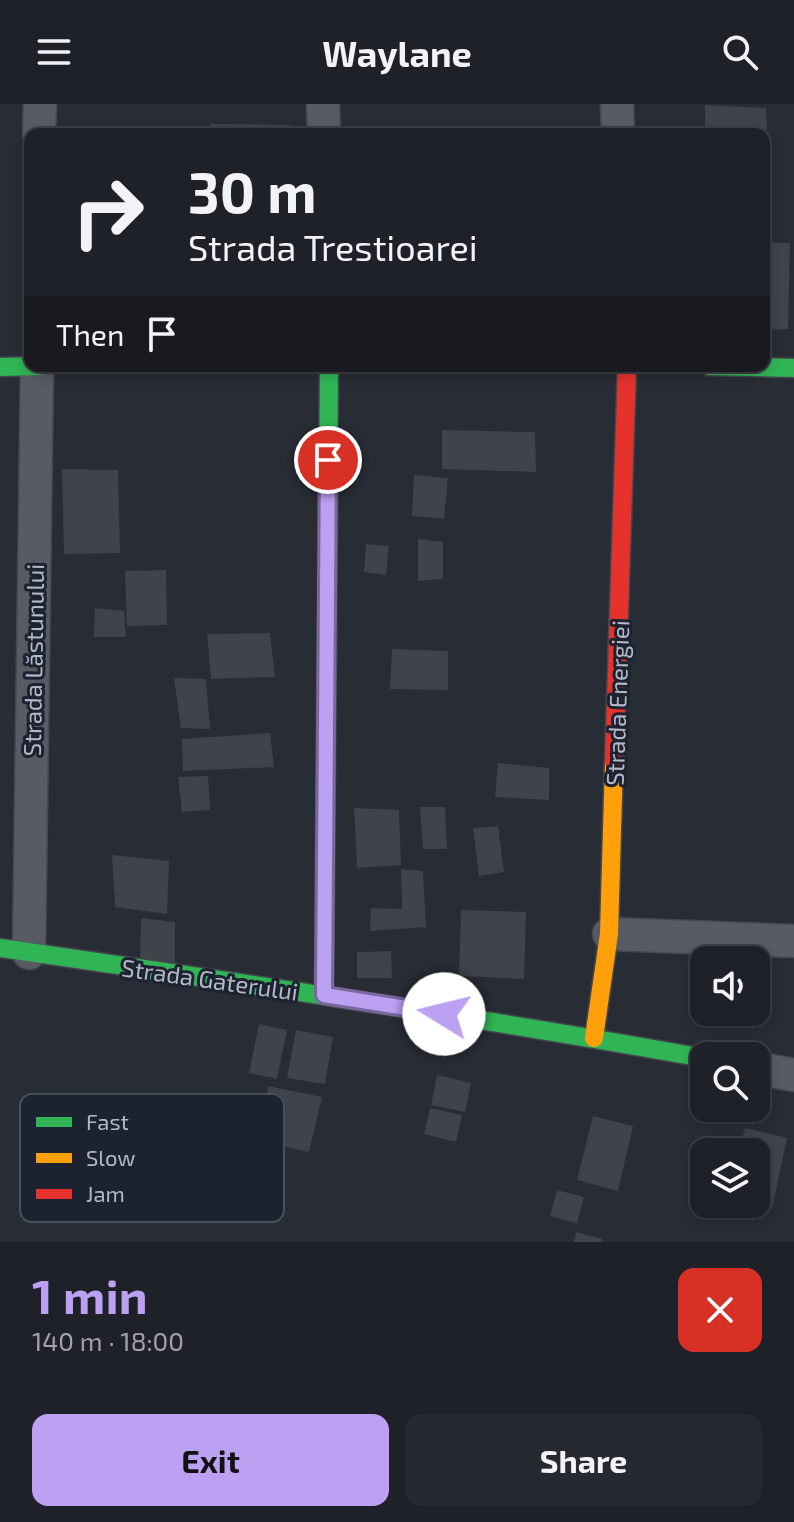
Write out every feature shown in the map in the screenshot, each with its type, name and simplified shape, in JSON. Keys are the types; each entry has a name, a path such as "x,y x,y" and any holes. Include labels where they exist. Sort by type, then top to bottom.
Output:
{"street":[{"path":"39,128 40,104"},
{"path":"323,104 324,128"},
{"path":"617,104 618,128"},
{"path":"0,367 24,366"},
{"path":"770,367 794,368"},
{"name":"Strada Lăstunului","path":"14,951 39,372"},
{"path":"324,995 329,372"},
{"name":"Strada Energiei","path":"594,1038 609,934 627,372"},
{"path":"609,934 794,941"},
{"name":"Strada Gaterului","path":"14,951 324,995 690,1055"},
{"path":"770,1071 794,1075"}],"building":[{"path":"705,105 766,108 767,128 705,128"},
{"path":"210,124 290,125 290,128 210,128"},
{"path":"770,242 790,243 788,329 770,330"},
{"path":"442,430 535,432 536,472 442,469"},
{"path":"62,469 118,470 120,553 64,554"},
{"path":"414,475 448,478 444,519 412,516"},
{"path":"418,539 443,542 443,579 418,581"},
{"path":"366,544 389,546 386,575 364,572"},
{"path":"166,570 167,625 127,626 125,571"},
{"path":"95,608 124,611 126,637 94,637"},
{"path":"270,633 275,677 211,679 207,634"},
{"path":"392,649 448,651 448,690 390,689"},
{"path":"174,678 206,679 210,729 181,728"},
{"path":"270,733 274,767 183,771 182,739"},
{"path":"498,763 549,768 549,800 495,797"},
{"path":"208,776 210,810 182,812 178,777"},
{"path":"420,807 445,807 447,849 423,849"},
{"path":"354,808 399,810 401,865 357,868"},
{"path":"498,826 504,872 479,876 473,828"},
{"path":"112,855 169,861 167,914 115,907"},
{"path":"401,869 423,871 426,927 370,931 371,908 402,909"},
{"path":"461,910 526,912 524,979 459,976"},
{"path":"141,918 175,922 175,967 140,964"},
{"path":"391,951 392,978 357,978 357,952"},
{"path":"259,1024 287,1030 277,1079 249,1073"},
{"path":"296,1030 333,1037 325,1084 287,1078"},
{"path":"437,1075 471,1083 465,1112 431,1105"},
{"path":"268,1086 322,1097 309,1152 284,1146 284,1094 267,1094"},
{"path":"430,1108 462,1115 456,1142 424,1134"},
{"path":"593,1116 633,1126 618,1191 577,1180"},
{"path":"745,1128 787,1138 772,1209 770,1138 742,1138"},
{"path":"557,1190 584,1197 577,1223 550,1216"},
{"path":"576,1232 602,1239 601,1242 574,1242"}],"traffic: fast":[{"path":"0,367 24,366"},
{"path":"770,367 794,368"},
{"path":"324,995 329,372"},
{"path":"0,948 440,1014 690,1056"}],"traffic: slow":[{"path":"594,1038 609,934 614,762"}],"traffic: jam":[{"path":"614,762 627,372"}],"route":[{"path":"328,460 324,995 444,1014"}]}
